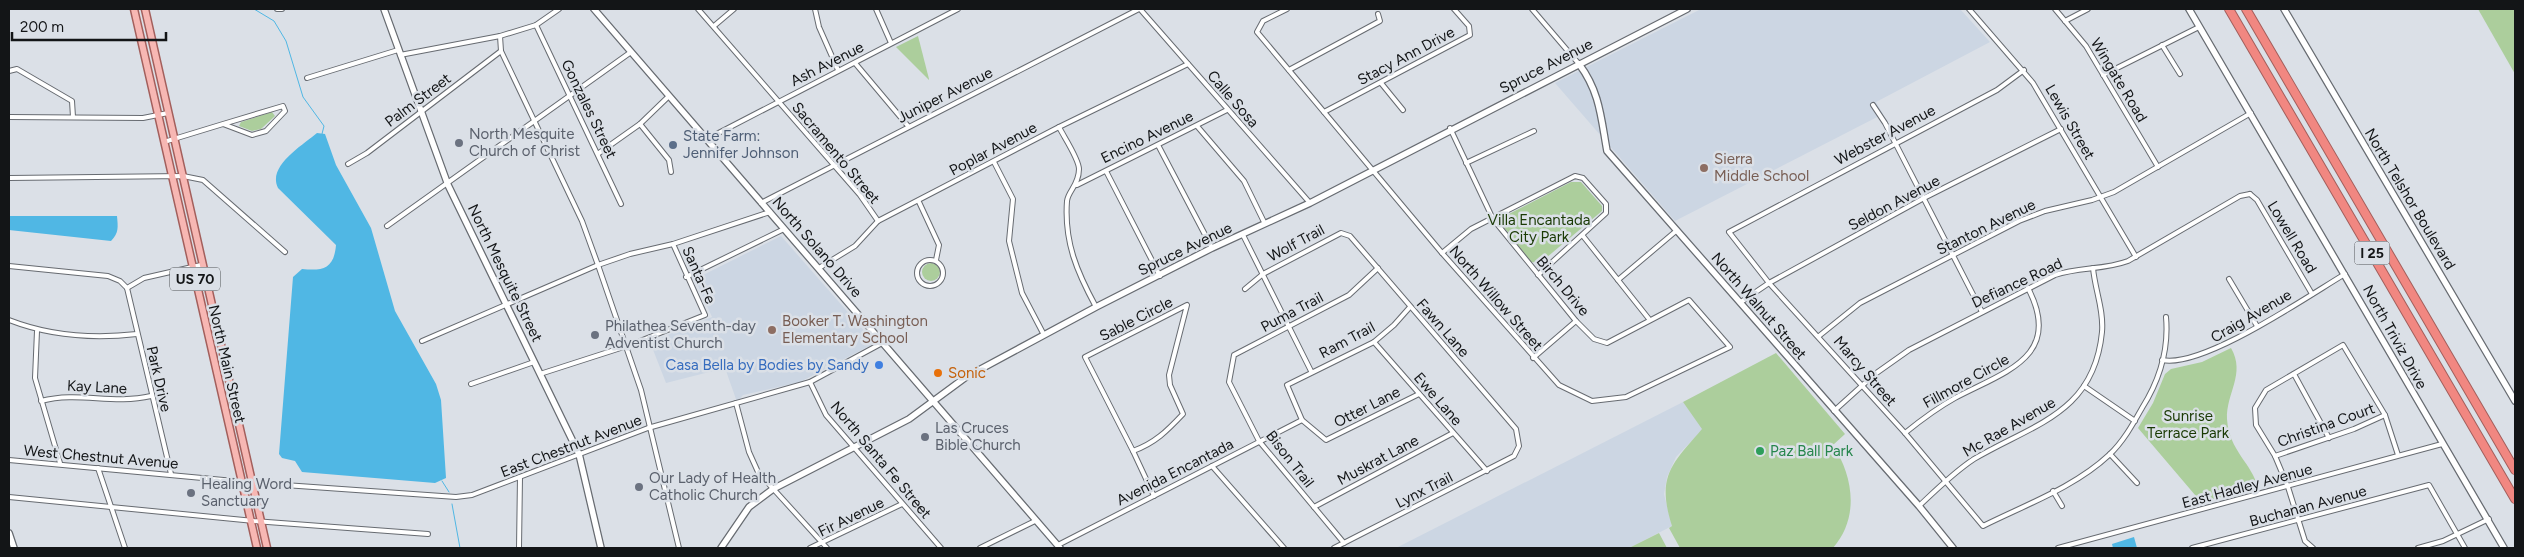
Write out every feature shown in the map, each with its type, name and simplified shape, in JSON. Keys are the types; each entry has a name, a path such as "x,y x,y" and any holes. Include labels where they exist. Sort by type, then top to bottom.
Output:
{"highway":[{"name":"I 25","path":"2229,9 2515,499"},
{"name":"I 25","path":"2246,9 2515,470"}],"main road":[{"name":"North Main Street","path":"134,9 256,548"},
{"name":"North Main Street","path":"145,9 267,548"},
{"name":"North Mesquite Street","path":"384,9 448,185 579,454 601,548"},
{"name":"North Solano Drive","path":"597,9 631,52 884,342 932,401 1059,547"},
{"name":"Spruce Avenue","path":"721,548 749,507 773,489 909,419 966,377 1096,307 1212,248 1310,203 1450,128 1687,9"},
{"name":"North Triviz Drive","path":"2189,9 2346,274 2442,444 2489,519 2504,548"},
{"name":"North Telshor Boulevard","path":"2284,9 2515,402"},
{"name":"North Walnut Street","path":"1579,64 1591,80 1598,99 1608,151 1676,231 1741,302 1834,411 1919,506 1953,548"},
{"path":"9,534 14,548"}],"street":[{"path":"277,9 282,9"},
{"path":"307,78 399,52 500,36 536,25 559,9"},
{"name":"Sacramento Street","path":"698,9 833,164 878,221"},
{"path":"714,26 734,9"},
{"path":"815,9 819,27 838,70"},
{"path":"876,9 891,43"},
{"name":"Ash Avenue","path":"707,139 777,101 958,9"},
{"name":"Calle Sosa","path":"1139,9 1310,203"},
{"name":"Juniper Avenue","path":"761,203 833,164 1139,9"},
{"name":"North Willow Street","path":"1287,9 1263,21 1257,32 1442,254 1559,385 1592,401 1626,397 1730,347 1689,300"},
{"name":"Stacy Ann Drive","path":"1324,112 1470,35 1469,26 1454,9"},
{"path":"1532,9 1579,64"},
{"name":"Lewis Street","path":"1969,9 2024,70 2037,88 2136,257"},
{"name":"Wingate Road","path":"2055,9 2086,46 2158,167"},
{"path":"2065,21 2088,9"},
{"path":"1289,70 1380,22 1378,14"},
{"name":"Gonzales Street","path":"536,25 599,153 621,204"},
{"path":"2104,75 2199,27"},
{"path":"500,36 502,52 582,221 598,266 641,390 679,548"},
{"path":"2162,45 2180,74"},
{"name":"Palm Street","path":"348,164 367,153 502,52"},
{"path":"387,226 448,185 569,94 631,52"},
{"path":"855,63 908,126"},
{"name":"Poplar Avenue","path":"819,268 855,246 878,221 919,202 1059,127 1188,64"},
{"path":"9,71 17,69 72,101 73,117"},
{"name":"Webster Avenue","path":"1728,232 1895,142 1997,90 2024,70"},
{"path":"1381,83 1403,110"},
{"path":"599,153 640,124 669,96"},
{"path":"1873,104 1895,142 1982,312"},
{"path":"164,142 174,140 223,124 283,106 285,111 266,131 252,135 223,124"},
{"name":"Encino Avenue","path":"1077,185 1228,110"},
{"path":"9,117 143,118 168,113"},
{"name":"Stanton Avenue","path":"1819,336 1860,303 1953,254 2039,213 2101,198 2251,113"},
{"path":"640,124 669,160 671,172"},
{"path":"1197,126 1244,181 1264,224"},
{"path":"1059,127 1079,168 1077,185 1067,198 1070,249 1077,273 1096,307"},
{"name":"Birch Drive","path":"1450,128 1493,219 1576,321 1594,339 1607,343 1649,319 1689,300"},
{"name":"Seldon Avenue","path":"1741,302 1769,283 1924,198 2061,129"},
{"path":"1466,163 1534,131"},
{"path":"1158,145 1212,248"},
{"path":"994,162 1013,199 1009,242 1022,293 1044,335"},
{"path":"1106,171 1160,276"},
{"path":"9,178 172,178 182,176 203,180 285,252"},
{"path":"1442,254 1471,229 1575,176 1583,178 1606,204 1606,213 1538,275"},
{"name":"Defiance Road","path":"1834,411 1862,385 1909,350 2028,288 2064,272 2113,266 2136,257 2250,192"},
{"name":"Lowell Road","path":"2250,192 2257,200 2312,294"},
{"path":"919,202 939,245 936,260"},
{"path":"422,341 506,303 630,254 673,244 770,212"},
{"path":"686,277 784,229"},
{"path":"1618,280 1676,231"},
{"name":"Marcy Street","path":"1728,232 1769,283 1906,433 1983,526 2053,491"},
{"name":"Fawn Lane","path":"1340,233 1350,236 1516,429 1519,446"},
{"name":"Wolf Trail","path":"1245,289 1263,274 1340,233"},
{"path":"1243,235 1312,371"},
{"path":"1583,236 1649,319"},
{"name":"Santa-Fe","path":"625,346 705,315 686,277 673,244"},
{"path":"926,260 936,260 943,267 943,277 933,286 924,285 918,278 919,266 926,260"},
{"path":"9,266 108,276 120,280 127,288 144,278 202,265"},
{"name":"Puma Trail","path":"1229,382 1234,355 1349,295 1378,268"},
{"name":"Mc Rae Avenue","path":"1919,506 1946,481 1975,459 2055,416 2068,405 2084,386 2096,360 2102,332 2102,312 2093,268"},
{"name":"Craig Avenue","path":"2162,360 2178,361 2201,355 2225,345 2346,274"},
{"path":"2229,279 2257,326"},
{"name":"Park Drive","path":"127,288 151,396 171,474"},
{"name":"Fillmore Circle","path":"1906,433 1944,404 2015,368 2026,359 2035,344 2040,322 2038,310 2028,288"},
{"name":"Sable Circle","path":"1133,451 1147,446 1162,436 1183,414 1170,385 1169,374 1187,305 1085,357 1154,496"},
{"name":"Ram Trail","path":"1302,420 1287,385 1374,342 1394,325 1410,307"},
{"path":"2062,506 2053,491 2086,473 2110,454 2135,421 2153,392 2162,360 2166,318"},
{"path":"9,320 37,331 105,338 137,334"},
{"path":"1533,358 1576,321"},
{"path":"37,331 35,378 60,463"},
{"name":"East Chestnut Avenue","path":"252,483 456,497 472,495 651,428 810,382 884,342"},
{"name":"Ewe Lane","path":"1374,342 1487,471"},
{"path":"2313,548 2304,541 2288,487 2274,456 2256,425 2255,408 2266,390 2342,345 2385,415 2398,455"},
{"path":"540,374 625,346"},
{"path":"471,384 534,362"},
{"path":"2294,374 2329,438"},
{"name":"North Santa Fe Street","path":"810,382 826,415 941,548"},
{"name":"Bison Trail","path":"1229,382 1259,441 1344,543"},
{"path":"2084,386 2135,421"},
{"name":"Otter Lane","path":"1302,420 1326,440 1419,394"},
{"name":"Kay Lane","path":"41,401 61,396 121,401 151,396"},
{"path":"736,403 752,459 758,472 827,548"},
{"name":"Christina Court","path":"2274,456 2329,438 2385,415"},
{"name":"Avenida Encantada","path":"1059,547 1302,420"},
{"name":"Muskrat Lane","path":"1314,507 1453,433"},
{"name":"East Hadley Avenue","path":"2058,548 2442,444"},
{"name":"Lynx Trail","path":"1334,548 1487,471 1514,456 1519,446"},
{"path":"2110,454 2137,483"},
{"name":"West Chestnut Avenue","path":"9,460 60,463 252,483"},
{"path":"1212,466 1284,548"},
{"path":"98,468 125,548"},
{"path":"519,548 520,477"},
{"name":"Buchanan Avenue","path":"2192,548 2429,485 2457,535"},
{"path":"9,497 260,521 428,534"},
{"name":"Fir Avenue","path":"810,548 822,544 902,504"},
{"path":"2418,548 2457,535 2489,519"},
{"path":"980,548 1035,520"},
{"path":"2457,535 2465,548"}],"shaded area":[{"name":"Sierra Middle School","path":"1701,9 1960,9 1990,42 1876,102 1883,114 1675,221 1555,83"},
{"name":"Booker T. Washington Elementary School","path":"781,236 875,343 800,382 743,395 737,402 725,368 666,383 650,342 712,317 695,279"},
{"path":"1683,402 1703,429 1676,457 1667,477 1664,494 1672,526 1629,548 1396,548"}],"green space":[{"path":"2478,9 2515,9 2515,74"},
{"path":"918,36 929,79 929,80 896,47"},
{"path":"272,112 275,116 261,129 252,131 239,126 241,122"},
{"name":"Villa Encantada City Park","path":"1571,182 1581,182 1602,206 1602,211 1540,263 1531,262 1503,226 1503,217"},
{"path":"931,263 939,268 940,272 935,280 931,281 923,276 922,272 927,264"},
{"name":"Sunrise Terrace Park","path":"2231,348 2237,366 2229,401 2227,419 2229,430 2236,448 2251,471 2258,488 2201,502 2138,428 2153,403 2165,374 2171,369 2202,362"},
{"name":"Paz Ball Park","path":"1776,353 1845,434 1833,445 1845,470 1851,497 1847,523 1842,536 1833,548 1680,548 1669,528 1672,526 1667,509 1667,483 1675,462 1702,429 1683,402"},
{"path":"1659,533 1667,548 1629,548"}],"water":[{"path":"317,133 325,134 336,165 371,228 395,311 436,384 441,400 446,478 435,483 302,472 295,461 282,458 279,454 293,277 302,269 321,269 326,267 333,259 336,245 278,188 276,180 277,172 288,157"},
{"path":"9,216 117,216 118,223 117,230 111,241 9,230"},
{"path":"2134,537 2137,548 2113,548 2112,544"}],"waterway":[{"path":"254,9 274,21 286,41 303,97 324,126 322,134"},
{"path":"442,481 449,492"},
{"path":"452,504 460,548"}],"place":[{"name":"North Mesquite Church of Christ","path":"459,143"},
{"name":"State Farm: Jennifer Johnson","path":"673,145"},
{"name":"Sierra Middle School","path":"1704,168"},
{"name":"Booker T. Washington Elementary School","path":"772,330"},
{"name":"Philathea Seventh-day Adventist Church","path":"595,335"},
{"name":"Casa Bella by Bodies by Sandy","path":"879,365"},
{"name":"Sonic","path":"938,373"},
{"name":"Las Cruces Bible Church","path":"925,437"},
{"name":"Paz Ball Park","path":"1760,451"},
{"name":"Our Lady of Health Catholic Church","path":"639,487"},
{"name":"Healing Word Sanctuary","path":"191,493"}]}
